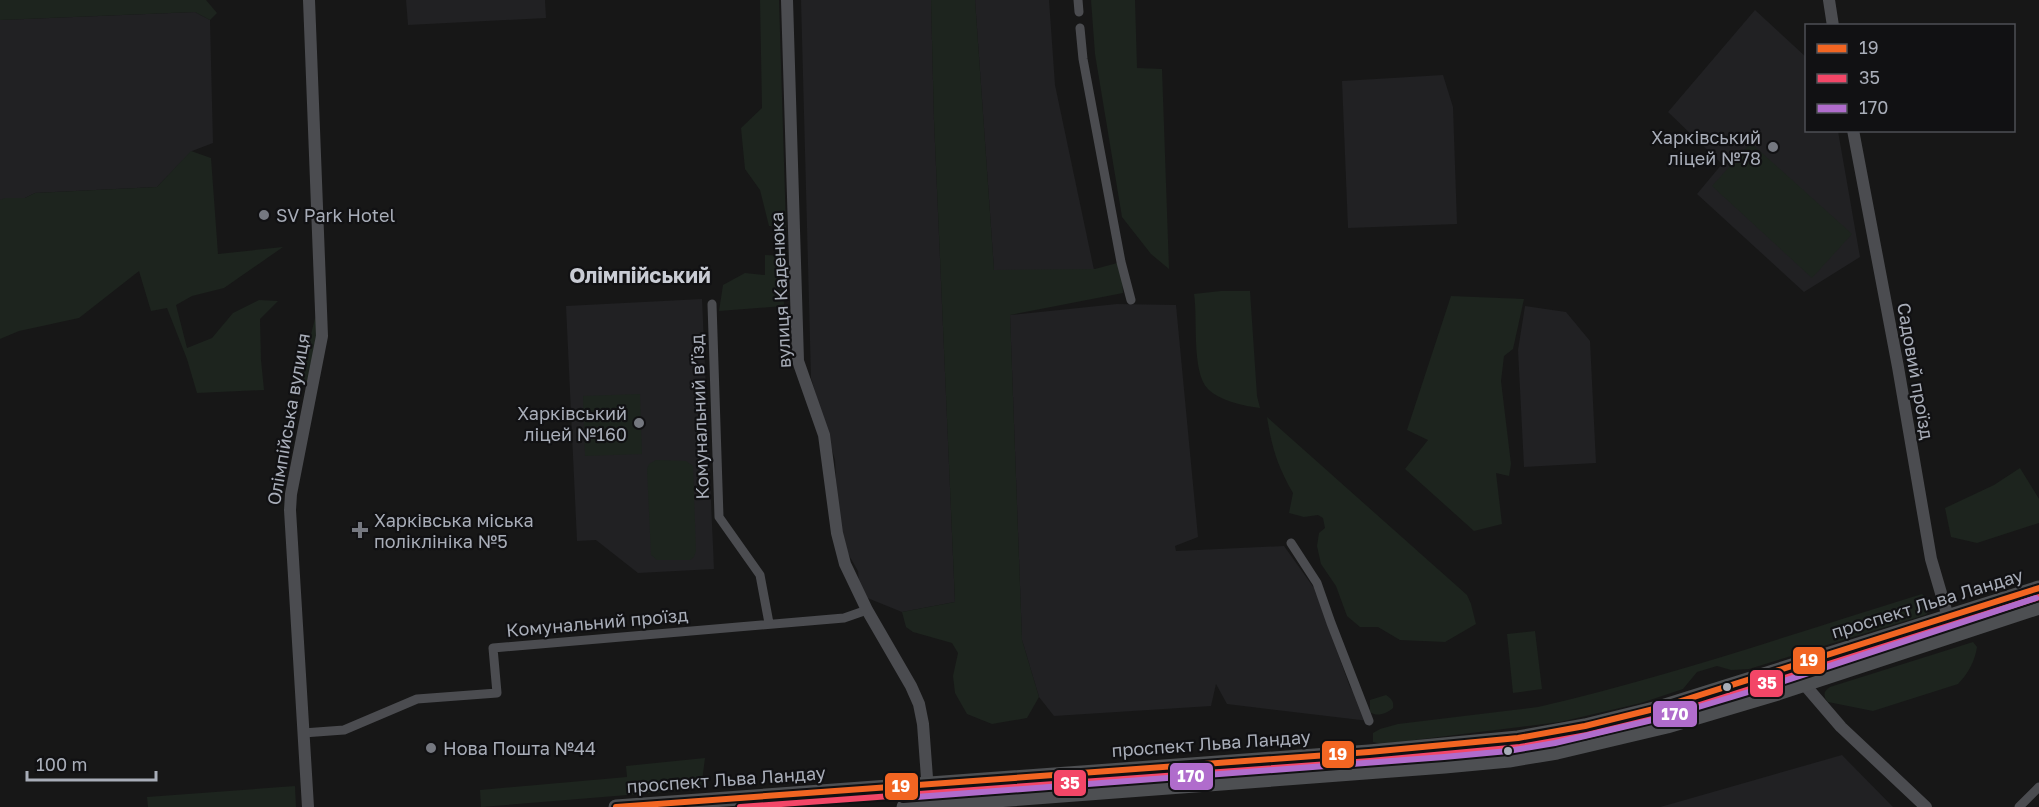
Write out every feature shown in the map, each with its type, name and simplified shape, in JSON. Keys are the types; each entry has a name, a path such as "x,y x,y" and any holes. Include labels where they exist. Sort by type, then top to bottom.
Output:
{"main road":[{"name":"проспект Льва Ландау","path":"616,807 727,802 928,784 1439,746 1537,735 1653,709 2039,588"},
{"name":"проспект Льва Ландау","path":"904,807 1445,766 1538,755 1667,726 2039,607"},
{"path":"1888,636 1894,654"},
{"path":"1798,664 1804,684"},
{"path":"1228,761 1230,782"}],"street":[{"name":"Олімпійська вулиця","path":"308,807 290,502 316,373 322,328 319,302 309,0"},
{"name":"вулиця Каденюка","path":"787,0 798,361 824,435 842,556 867,610 912,686 919,704 923,724 929,805"},
{"path":"1078,0 1079,12"},
{"path":"1829,0 1833,24"},
{"path":"1080,28 1083,60 1120,262 1131,300"},
{"name":"Садовий проїзд","path":"1853,132 1898,367 1931,559 1948,617"},
{"name":"Комунальний в’їзд","path":"712,304 719,517 760,575 770,623"},
{"path":"1291,543 1317,583 1369,721"},
{"path":"770,623 844,618 867,610"},
{"name":"Комунальний проїзд","path":"303,733 344,730 417,699 497,693 493,648 770,623"},
{"path":"1804,684 1841,727 1926,807"},
{"path":"2019,807 2039,787"}],"shaded area":[{"path":"0,0 206,0 217,13 210,20 195,12 0,20"},
{"path":"406,0 545,0 546,18 408,25"},
{"path":"760,0 779,0 786,228 769,226 760,190 745,169 741,128 762,108"},
{"path":"801,0 931,0 955,602 902,612 860,595 858,571 839,538 835,460 811,378"},
{"path":"931,0 975,0 994,270 1095,269 1121,262 1123,293 1010,315 1022,640 1039,697 1027,718 992,724 967,714 955,693 953,676 958,653 952,643 913,632 906,627 902,612 955,602"},
{"path":"975,0 1049,0 1055,85 1094,270 994,270"},
{"path":"1091,0 1135,0 1137,68 1162,69 1169,269 1151,254 1122,217 1095,54"},
{"name":"Харківський ліцей №78","path":"1755,10 1805,56 1805,132 1838,132 1860,257 1804,292 1697,194 1722,164 1668,112"},
{"path":"195,12 210,20 213,143 192,151 157,187 35,193 25,198 0,201 0,20"},
{"path":"1443,75 1453,107 1457,224 1348,228 1342,81"},
{"path":"1751,143 1852,234 1812,278 1712,186"},
{"path":"191,151 211,158 218,254 283,247 224,288 192,296 176,305 187,348 212,338 233,313 259,300 278,301 260,319 264,390 197,393 187,359 167,308 151,311 139,271 79,318 19,331 0,339 0,200 25,198 35,193 157,187"},
{"path":"765,255 783,256 784,306 719,311 723,285 745,273 765,275"},
{"path":"1250,291 1257,396 1260,408 1219,397 1208,389 1199,370 1194,294"},
{"path":"1451,296 1524,299 1513,349 1504,356 1501,381 1511,464 1509,476 1496,473 1502,524 1474,531 1405,469 1428,440 1407,430"},
{"name":"Харківський ліцей №160","path":"702,299 714,569 638,573 596,540 577,541 566,306"},
{"path":"1117,304 1176,305 1198,537 1175,546 1176,551 1284,546 1314,588 1350,687 1365,709 1369,721 1227,704 1216,684 1211,706 1054,716 1039,697 1022,640 1010,315"},
{"path":"1525,306 1566,312 1590,341 1596,463 1524,467 1518,350"},
{"path":"315,318 319,319 308,385 303,386 300,380"},
{"path":"640,394 642,454 585,456 583,396"},
{"path":"1267,417 1467,595 1476,624 1445,642 1400,640 1378,627 1360,627 1347,616 1336,586 1321,564 1317,546 1319,533 1325,528 1323,518 1318,515 1304,517 1289,513 1293,493 1276,456"},
{"path":"656,460 686,461 693,466 696,551 690,560 657,560 651,555 647,469 649,464"},
{"path":"2020,468 2039,499 2039,523 1977,543 1951,537 1945,508 1994,485"},
{"path":"1922,594 1929,607 1929,612 1925,615 1749,669 1731,670 1717,666 1697,672 1683,689 1641,703 1560,722 1382,744 1373,742 1373,733 1398,724 1538,707 1587,695 1683,668"},
{"path":"2039,595 2039,599 1899,643 1898,639"},
{"path":"1535,631 1542,689 1513,693 1507,634"},
{"path":"1973,642 1977,647 1975,657 1968,672 1958,684 1873,711 1828,702 1825,698 1825,692 1830,687"},
{"path":"1770,680 1771,685 1671,714 1570,739 1502,751 1501,745"},
{"path":"1386,695 1392,701 1393,708 1381,714 1370,712 1370,700"},
{"path":"1494,747 1494,751 1243,772 1242,767"},
{"path":"1842,755 1893,807 1660,807 1671,804"},
{"path":"705,758 701,789 481,807 480,790 627,777 626,766"},
{"path":"1216,769 1216,774 970,794 939,794 942,790"},
{"path":"295,786 296,807 148,807 147,797"},
{"path":"902,793 901,797 750,807 750,804"}],"transit line":[{"name":"19","path":"616,807 1369,752 1518,738 1585,726 1662,707 2039,588"},
{"name":"35","path":"740,807 1370,761 1520,747 1587,735 1665,716 2039,597"},
{"name":"170","path":"903,798 1444,757 1508,751 1555,743 1665,717 1775,684 2036,598"}],"place":[{"name":"Харківський ліцей №78","path":"1773,147"},
{"name":"SV Park Hotel","path":"264,215"},
{"name":"Харківський ліцей №160","path":"639,423"},
{"name":"Харківська міська поліклініка №5","path":"360,530"},
{"name":"Нова Пошта №44","path":"431,748"}],"district":[{"name":"Олімпійський","path":"640,275"}]}
